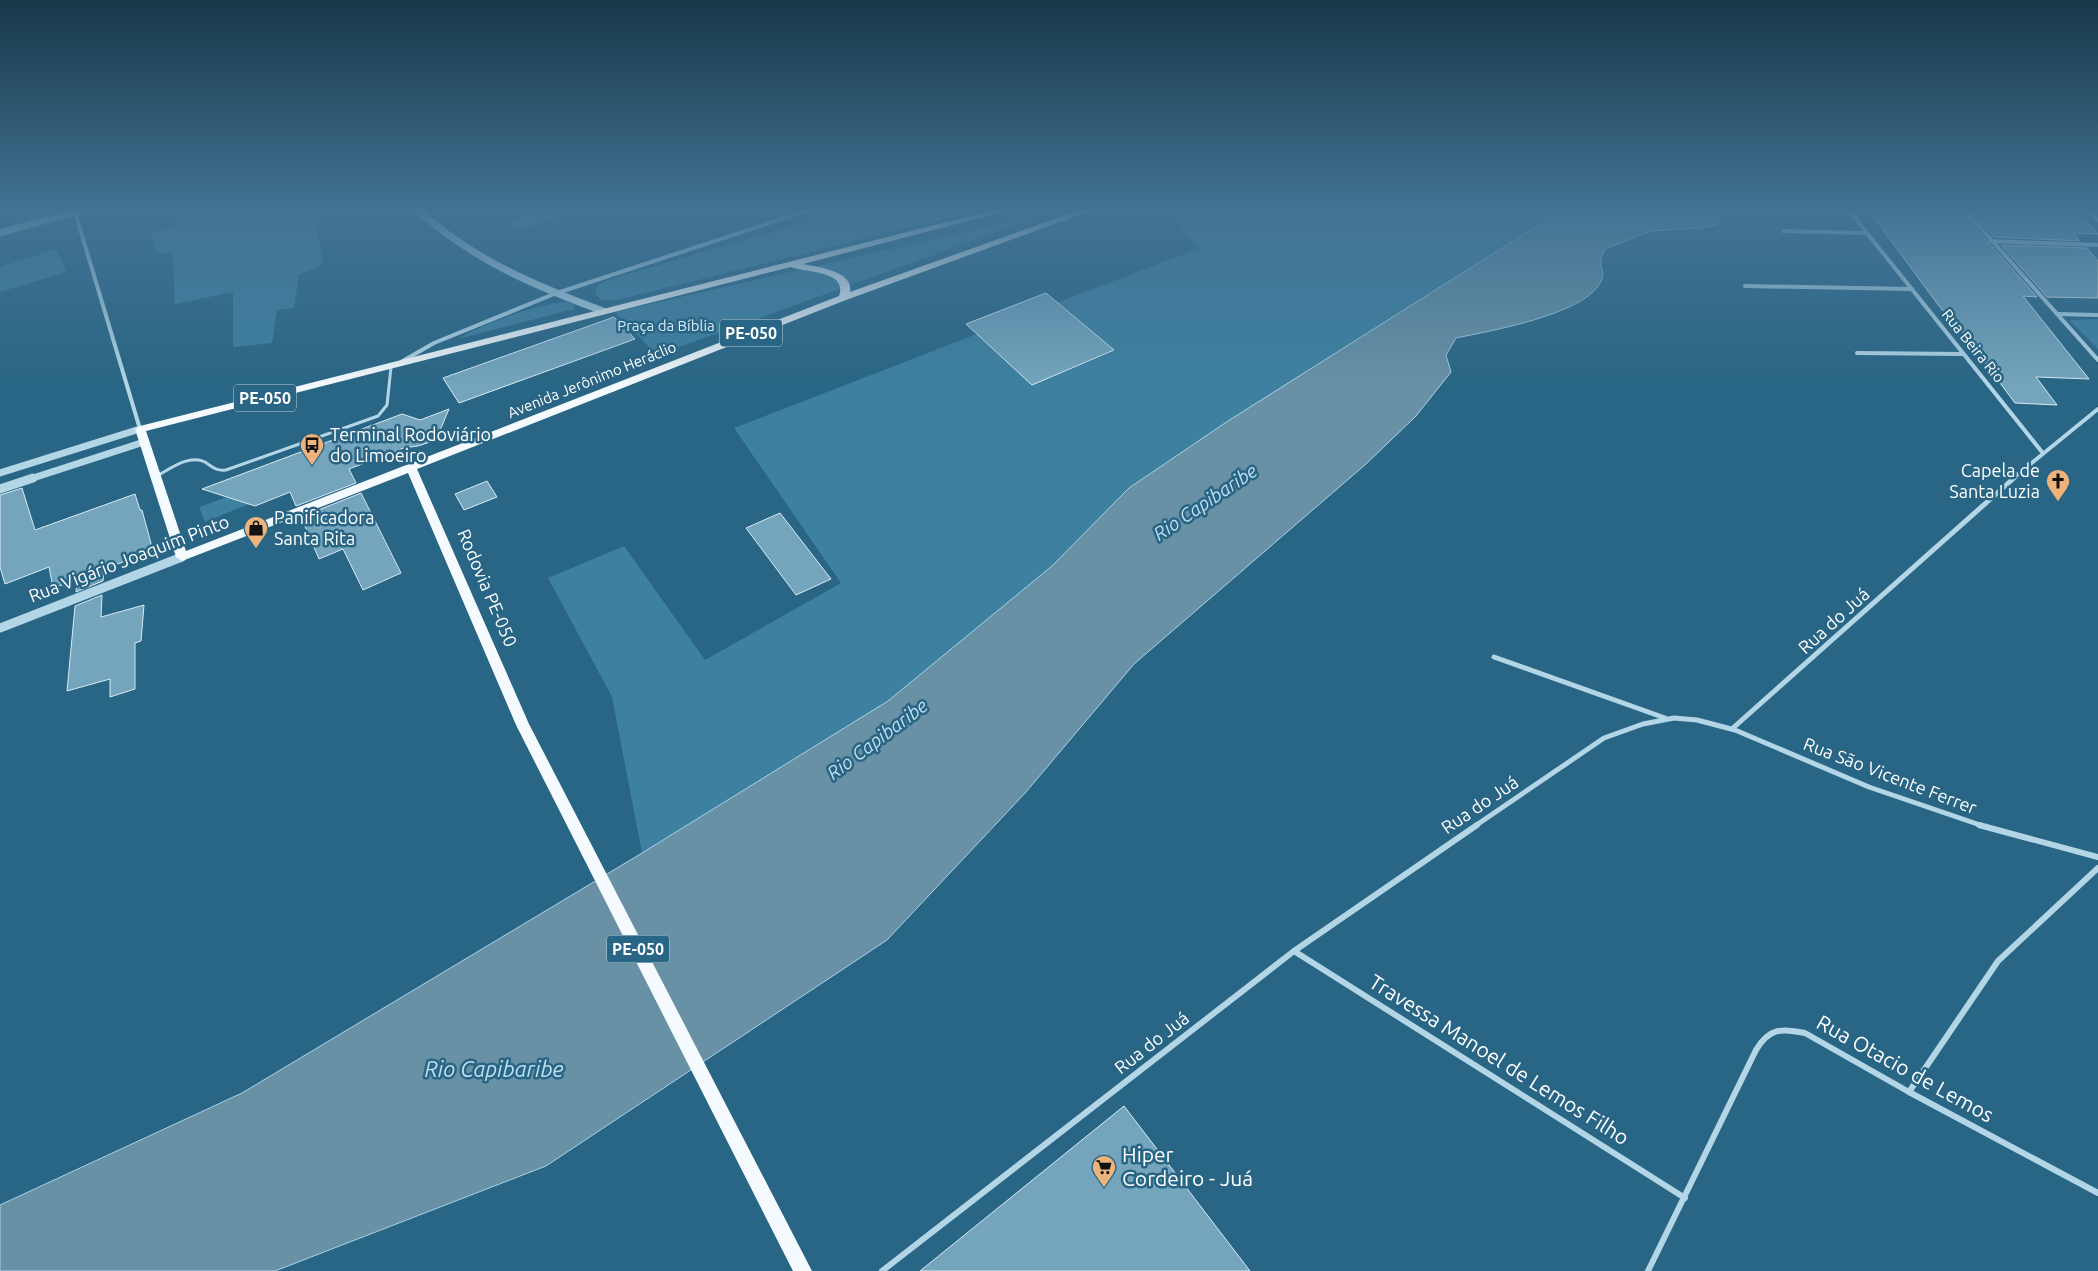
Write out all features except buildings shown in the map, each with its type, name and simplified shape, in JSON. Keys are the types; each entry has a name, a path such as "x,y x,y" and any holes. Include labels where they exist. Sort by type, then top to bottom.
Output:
{"main road":[{"name":"PE-050","path":"140,430 777,267"},
{"path":"802,267 821,270 841,279 846,285 846,292 843,298"},
{"name":"Avenida Jerônimo Heráclio","path":"411,468 843,298 929,267"},
{"path":"140,430 182,557"},
{"name":"Rua Vigário Joaquim Pinto","path":"182,557 411,468"},
{"name":"Rodovia PE-050","path":"411,468 523,725 803,1270"}],"street":[{"path":"0,473 140,430 91,267"},
{"path":"503,267 554,294 603,311"},
{"path":"391,367 434,343 554,294 635,267"},
{"name":"Rua Beira Rio","path":"1894,267 2042,452"},
{"path":"2014,267 2098,360"},
{"path":"1746,286 1912,289"},
{"path":"2057,314 2098,315"},
{"path":"1857,352 1962,354"},
{"name":"Rua do Juá","path":"882,1271 1294,951 1604,738 1640,724 1666,718 1681,718 1733,728 1802,670 2042,452 2098,409"},
{"path":"0,489 144,442"},
{"name":"Rua Vigário Joaquim Pinto","path":"0,628 182,557"},
{"path":"1494,657 1666,718"},
{"name":"Rua São Vicente Ferrer","path":"1733,728 1841,776 1921,807 1970,823 2098,857"},
{"path":"1908,1092 1998,961 2098,868"},
{"name":"Travessa Manoel de Lemos Filho","path":"1294,951 1684,1198"},
{"name":"Rua Otacio de Lemos","path":"1648,1271 1756,1050 1763,1038 1769,1034 1786,1029 1805,1033 1908,1092 2098,1193"}],"lane":[{"path":"155,477 175,466 194,461 201,461 213,470 226,470 378,416 387,405 391,367"}],"green space":[{"path":"0,267 64,267 66,272 0,292"},
{"path":"174,267 316,267 299,275 294,308 277,310 272,343 233,347 233,292 175,304"},
{"path":"651,267 748,267 617,300 602,300 595,294 595,291 602,283"},
{"name":"Praça da Bíblia","path":"811,267 899,267 657,355 615,312"},
{"path":"1149,267 1472,267 1228,421 1129,488 1052,566 888,701 642,853 612,697 548,578 624,546 705,660 841,583 734,428"},
{"path":"566,302 573,304 574,309 457,339 510,316"},
{"path":"2098,319 2098,349 2069,320"},
{"path":"227,497 249,504 205,522 199,507"}],"water":[{"name":"Rio Capibaribe","path":"1472,267 1602,267 1603,275 1599,285 1589,296 1573,305 1533,320 1456,338 1446,355 1451,372 1416,416 1366,464 1134,664 1026,792 887,940 546,1166 275,1271 0,1271 0,1205 242,1093 642,853 888,701 1052,566 1129,488 1228,421"}],"place":[{"name":"Terminal Rodoviário do Limoeiro","path":"312,466"},
{"name":"Capela de Santa Luzia","path":"2058,502"},
{"name":"Panificadora Santa Rita","path":"256,549"},
{"name":"Hiper Cordeiro - Juá","path":"1104,1188"}]}
